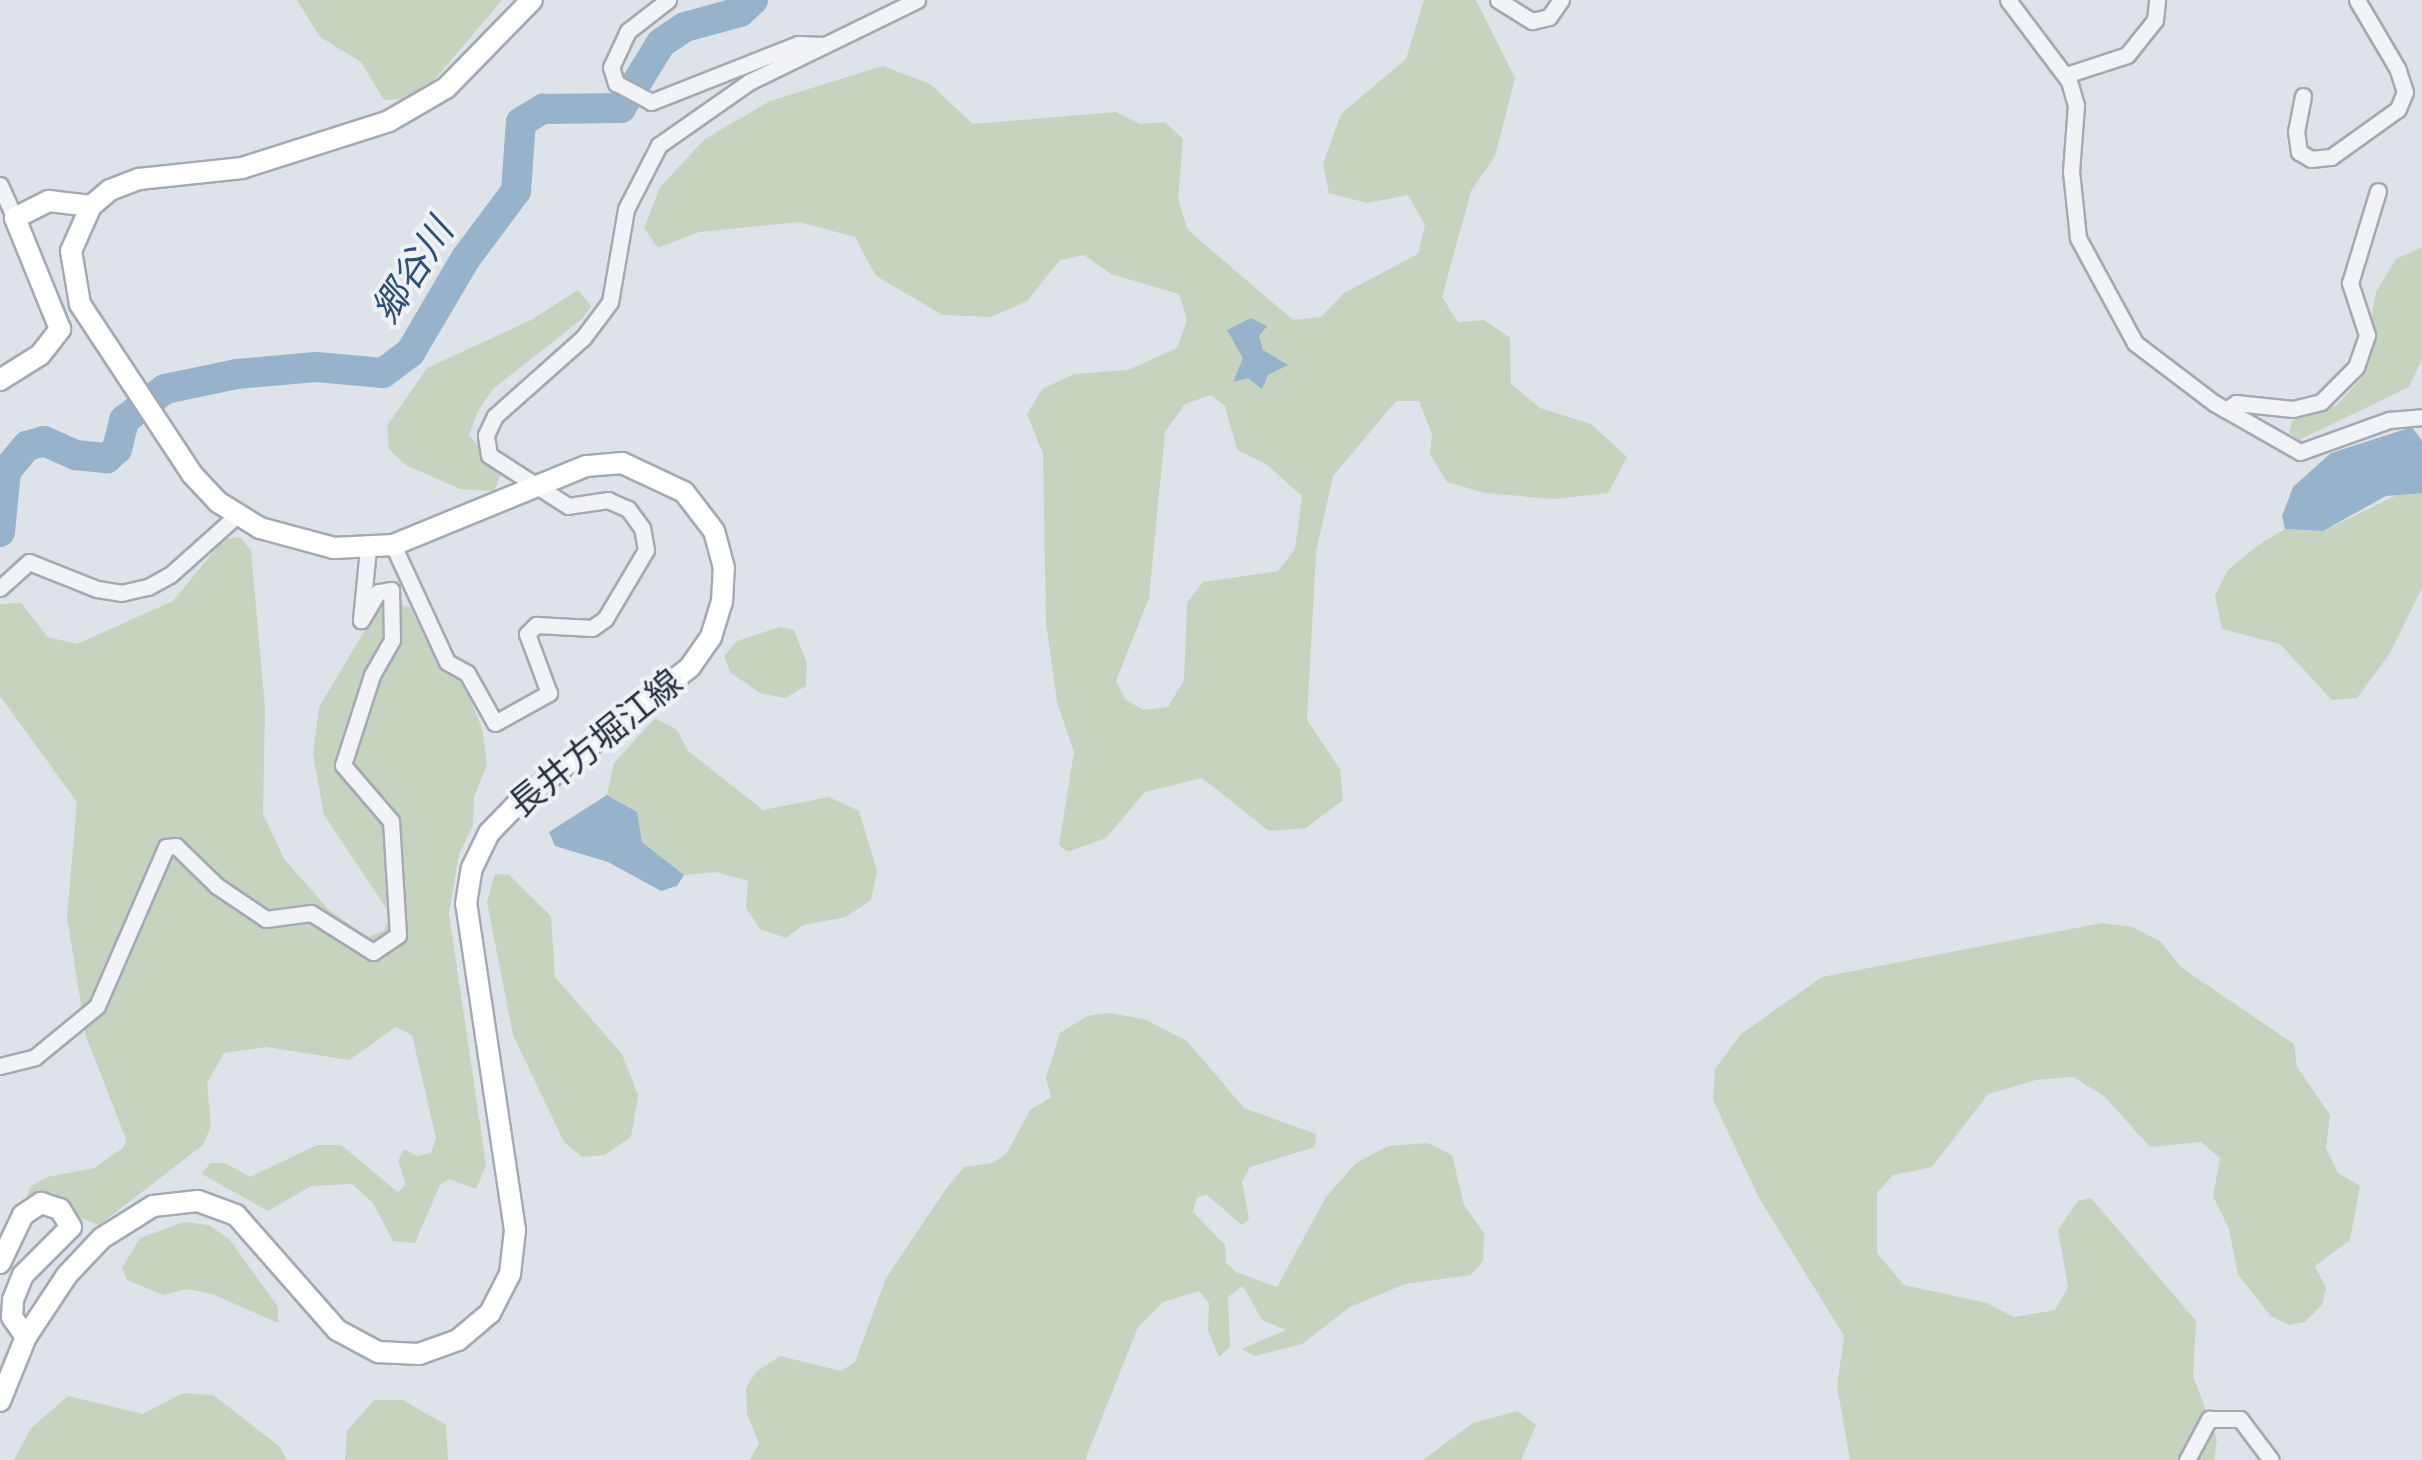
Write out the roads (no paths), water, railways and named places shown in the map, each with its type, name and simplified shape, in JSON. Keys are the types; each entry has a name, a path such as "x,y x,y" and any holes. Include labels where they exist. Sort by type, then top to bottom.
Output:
{"main road":[{"path":"0,380 40,355 60,329 16,218 49,201 91,206 139,179 242,168 390,121 446,88 532,0"},
{"name":"長井方堀江線","path":"0,1401 26,1337 67,1275 102,1238 153,1206 198,1201 236,1215 336,1330 378,1352 419,1354 458,1340 490,1313 510,1274 515,1230 466,904 472,868 489,833 518,803 690,667 711,637 724,585 714,531 684,492 654,472 622,463 586,466 393,545 368,548 305,544 237,515 192,474 80,304 71,251 91,206"},
{"path":"0,1262 23,1214 41,1204 60,1209 72,1228 102,1238"},
{"path":"26,1337 12,1317 22,1276 72,1228"}],"street":[{"path":"668,0 628,31 611,67 616,83 650,102 798,44 824,45"},
{"path":"393,545 447,662 466,673 495,723 549,692 527,634 553,622 592,628 604,620 646,550 642,528 628,509 608,500 568,506 490,455 486,436 494,416 583,338 610,302 626,209 659,145 749,82 917,0"},
{"path":"1498,0 1532,20 1549,17 1562,0"},
{"path":"2008,0 2066,75 2076,105 2071,170 2085,252 2134,343 2226,410 2300,452 2389,420 2422,417"},
{"path":"2066,75 2127,55 2155,20 2157,0"},
{"path":"2303,96 2297,141 2299,152 2311,159 2331,156 2398,110 2404,92 2397,68 2357,0"},
{"path":"0,185 16,218"},
{"path":"2226,410 2236,403 2293,409 2321,402 2356,367 2367,335 2350,283 2378,191"},
{"path":"0,588 29,562 97,590 148,587 170,576 237,515"},
{"path":"0,1066 36,1057 97,1006 166,847 176,846 217,886 266,919 311,912 373,952 398,935 391,821 343,765 372,674 392,640 391,590 378,592 361,620 368,548"},
{"path":"2187,1460 2209,1419 2240,1419 2271,1460"}],"water":[{"path":"1251,318 1267,326 1259,336 1263,350 1288,365 1268,375 1262,389 1248,378 1233,382 1243,358 1227,330"},
{"path":"2412,427 2422,441 2422,493 2386,496 2323,531 2285,529 2282,516 2293,487 2331,453"},
{"path":"607,795 637,812 642,842 684,875 677,886 661,891 608,862 555,846 549,832"}],"waterway":[{"name":"郷谷川","path":"0,532 6,471 27,446 44,441 76,455 107,458 117,449 124,420 165,389 237,374 316,367 383,373 410,353 466,258 516,191 521,122 543,109 621,108 661,43 685,27 740,12 753,0"}]}
